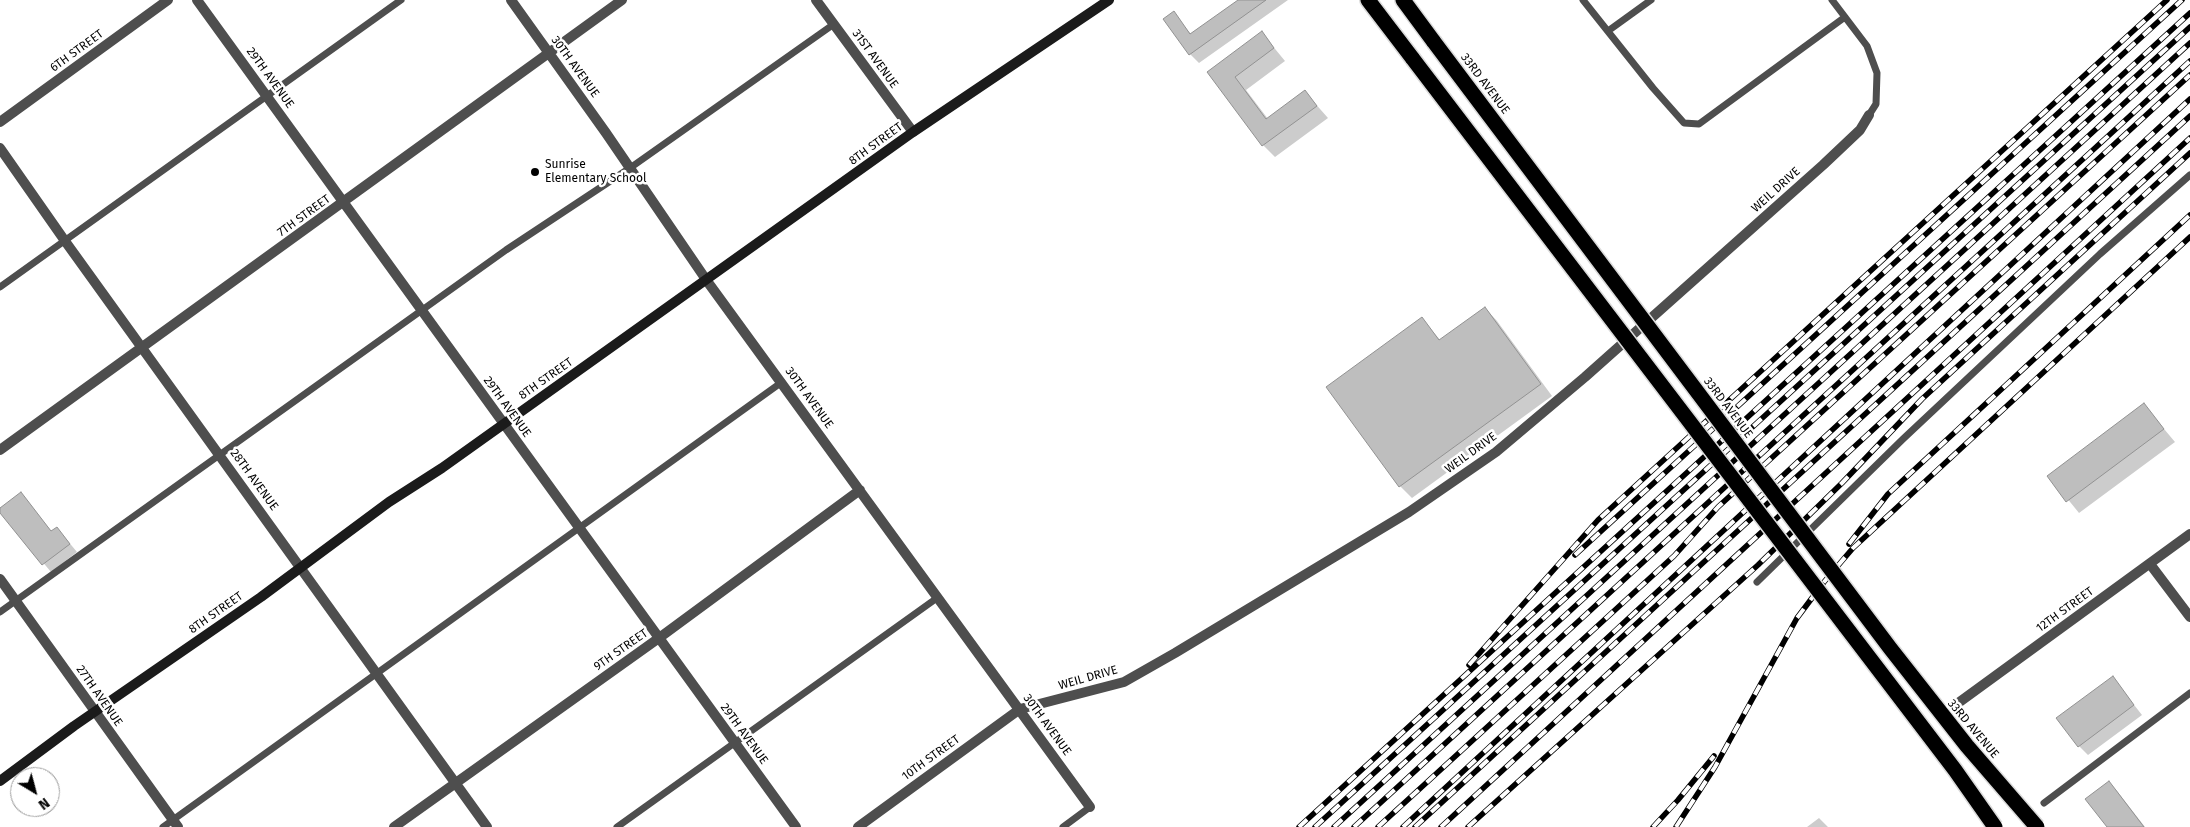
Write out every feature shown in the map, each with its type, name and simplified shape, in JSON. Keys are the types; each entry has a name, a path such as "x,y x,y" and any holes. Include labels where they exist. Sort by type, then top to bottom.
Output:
{"highway":[{"path":"1368,0 1955,770 1995,827"},
{"name":"33RD AVENUE","path":"1403,0 1890,648 1962,739 2037,827"}],"main road":[{"name":"8TH STREET","path":"0,780 301,567 389,502 442,468 707,281 913,132 1109,0"}],"street":[{"name":"6TH STREET","path":"0,122 168,0"},
{"name":"29TH AVENUE","path":"198,0 796,827"},
{"name":"30TH AVENUE","path":"511,0 707,281 1090,807"},
{"name":"7TH STREET","path":"0,450 622,0"},
{"name":"31ST AVENUE","path":"816,0 913,132"},
{"name":"WEIL DRIVE","path":"1020,709 1124,682 1409,512 1496,452 1585,377 1823,165 1860,130 1869,115"},
{"name":"28TH AVENUE","path":"0,148 64,241 487,827"},
{"name":"9TH STREET","path":"394,827 659,638 860,490"},
{"name":"12TH STREET","path":"1954,706 2190,534"},
{"path":"2150,564 2190,617"},
{"name":"27TH AVENUE","path":"0,579 176,823"},
{"name":"10TH STREET","path":"858,827 1020,709"}],"lane":[{"path":"0,287 401,0"},
{"path":"1583,0 1653,88 1684,123 1700,124 1845,17"},
{"path":"1608,32 1651,0"},
{"path":"1832,0 1867,46 1877,73 1876,104 1869,115"},
{"path":"0,612 506,250 630,168 834,24"},
{"path":"1758,582 1903,439 2093,260 2190,174"},
{"path":"163,827 176,823 377,673 782,382"},
{"path":"617,827 937,598"},
{"path":"2044,803 2190,693"},
{"path":"1063,827 1090,807"}],"building":[{"path":"1238,0 1266,0 1189,55 1163,19 1174,11 1190,34"},
{"path":"1262,31 1274,48 1235,77 1266,119 1305,90 1317,106 1262,146 1207,72"},
{"path":"1485,307 1541,384 1399,487 1326,387 1422,317 1439,340"},
{"path":"2144,403 2164,429 2066,502 2047,476"},
{"path":"21,492 51,531 57,527 70,544 42,565 0,513 0,508"},
{"path":"2113,676 2134,705 2078,747 2056,718"},
{"path":"2109,781 2144,827 2107,827 2085,799"}],"railway":[{"path":"1469,665 1598,520 2167,0"},
{"path":"1575,555 2182,0"},
{"path":"1299,827 2190,13"},
{"path":"1315,827 2190,27"},
{"path":"1334,827 2190,43"},
{"path":"1354,827 2190,61"},
{"path":"1378,827 1674,556 1718,507 2190,75"},
{"path":"1403,827 2190,99"},
{"path":"1415,827 2190,116"},
{"path":"1441,827 2190,138"},
{"path":"1468,827 1758,565 1842,483 1922,399 2190,153"},
{"path":"1849,544 1888,494 2190,215"},
{"path":"1676,827 1715,767 1797,618 1853,548 2190,237"},
{"path":"1653,827 1714,756"}],"place":[{"name":"Sunrise Elementary School","path":"535,172"}]}
